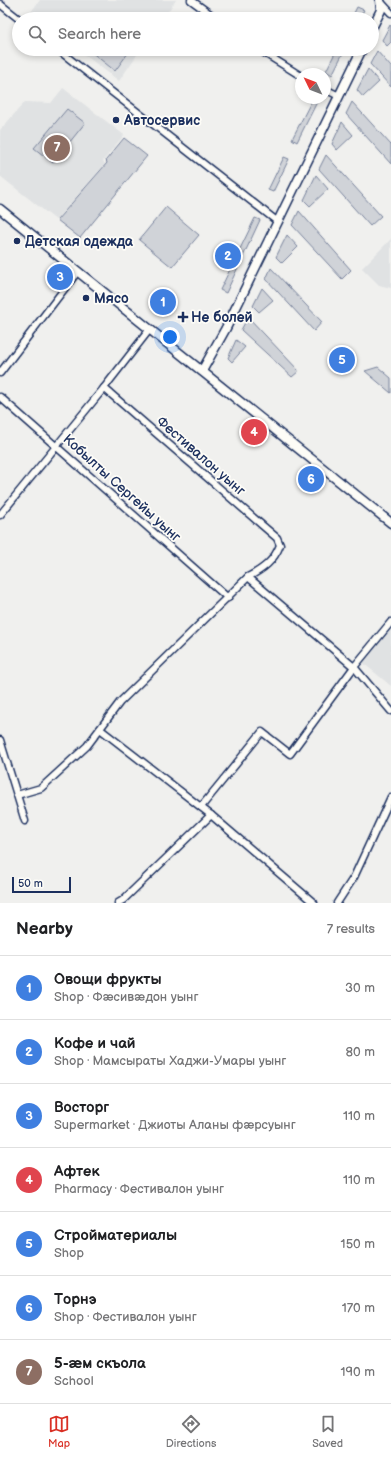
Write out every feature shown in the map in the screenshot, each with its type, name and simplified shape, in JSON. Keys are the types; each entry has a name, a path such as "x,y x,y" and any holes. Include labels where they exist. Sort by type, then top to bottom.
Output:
{"street":[{"path":"191,0 207,12"},
{"path":"380,0 391,13"},
{"path":"379,14 381,10 380,0"},
{"path":"0,4 12,13"},
{"path":"66,56 278,222"},
{"path":"269,56 295,72"},
{"path":"202,371 226,328 359,56"},
{"path":"331,91 339,96"},
{"path":"0,209 391,524"},
{"path":"0,373 78,271"},
{"path":"0,515 104,388 150,329"},
{"name":"Фестивалон уынг","path":"104,388 277,538 280,545 277,554 263,569 248,576"},
{"name":"Кобылты Сергейы уынг","path":"0,396 228,598"},
{"path":"17,795 41,788 87,746 120,702 228,598 248,576 354,667 391,711"},
{"path":"201,807 262,732 290,754 354,667 391,622"},
{"path":"100,728 211,815 314,903"},
{"path":"0,740 25,821"},
{"path":"337,903 354,877 391,797"},
{"path":"118,903 211,815"}],"shaded area":[{"path":"40,0 176,0 168,12 31,12"},
{"path":"357,7 364,10 363,12 354,12"},
{"path":"390,25 391,42 387,46 382,40"},
{"path":"379,53 391,67 391,87 370,64 374,56 379,56"},
{"path":"86,56 136,56 119,81"},
{"path":"96,56 126,56 115,71"},
{"path":"334,56 342,56 332,75 331,68 328,68"},
{"path":"368,69 379,82 363,97 357,90"},
{"path":"63,88 124,135 103,161 105,164 56,220 0,176 0,130 25,102 51,103"},
{"path":"352,102 391,145 391,164 346,114"},
{"path":"310,104 316,104 297,142 292,139"},
{"path":"67,109 85,123 53,163 34,148"},
{"path":"342,122 353,135 337,150 332,144"},
{"path":"124,138 147,156 80,238 57,220 107,163 106,160"},
{"path":"326,155 381,216 370,226 319,169"},
{"path":"284,157 289,159 273,192 268,190"},
{"path":"316,175 328,189 310,206 304,200"},
{"path":"166,207 199,235 172,267 139,240"},
{"path":"299,211 351,270 342,279 292,225"},
{"path":"255,218 260,220 226,293 220,290"},
{"path":"287,235 298,247 282,263 276,257"},
{"path":"391,239 391,288 379,285 362,268"},
{"path":"271,268 322,322 314,331 266,279"},
{"path":"262,288 273,300 259,312 253,306"},
{"path":"248,317 299,371 292,377 241,330"},
{"path":"236,340 245,347 232,362 228,358"},
{"path":"378,367 391,378 391,393 365,371"},
{"path":"391,628 391,686 362,662"}],"place":[{"name":"Автосервис","path":"116,120"},
{"name":"5-æм скъола","path":"57,148"},
{"name":"Детская одежда","path":"17,241"},
{"name":"Кофе и чай","path":"228,256"},
{"name":"Восторг","path":"60,277"},
{"name":"Мясо","path":"86,298"},
{"name":"Овощи фрукты","path":"163,302"},
{"name":"Не болей","path":"183,317"},
{"name":"Стройматериалы","path":"342,360"},
{"name":"Афтек","path":"254,432"},
{"name":"Торнэ","path":"311,479"}]}
